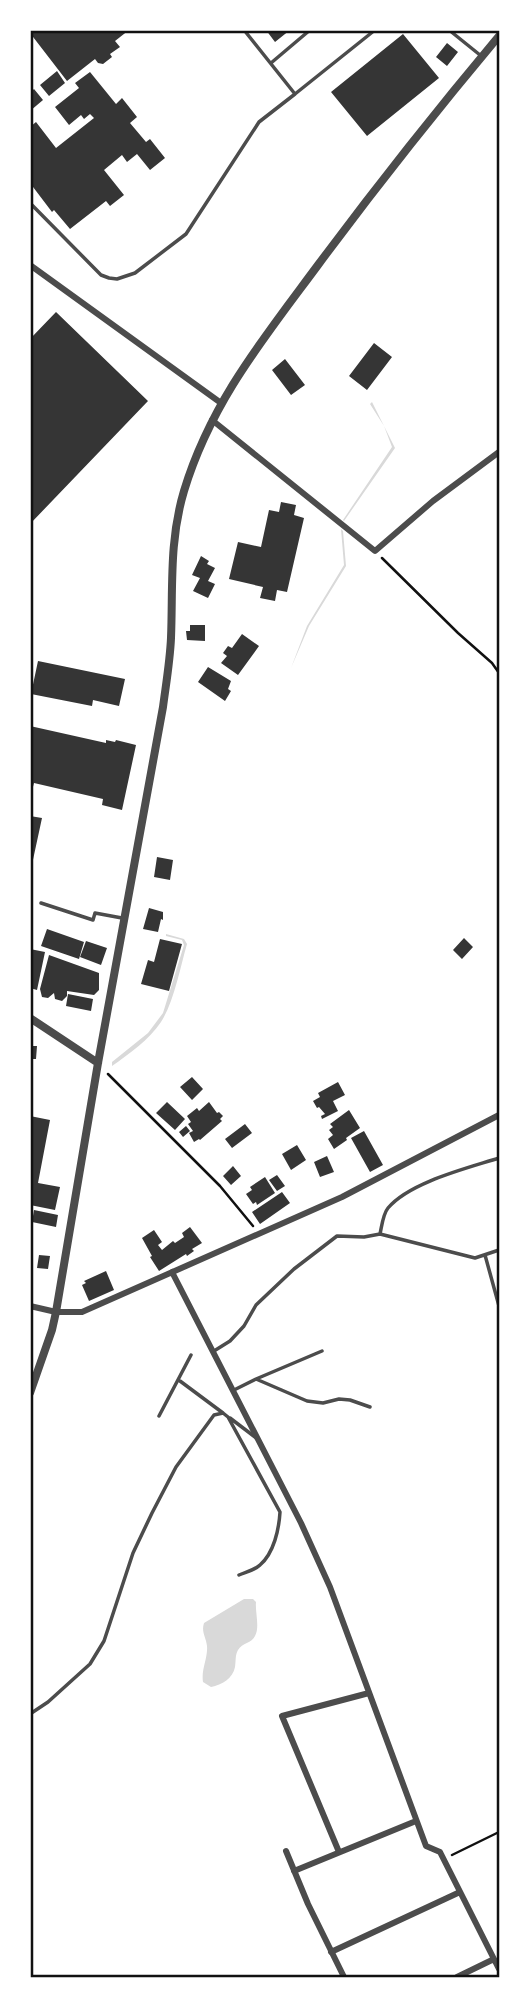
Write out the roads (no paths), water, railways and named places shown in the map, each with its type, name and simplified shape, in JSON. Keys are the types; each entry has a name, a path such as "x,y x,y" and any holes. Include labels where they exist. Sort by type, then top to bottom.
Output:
{"street":[{"path":"30,1393 56,1312 169,665 171,561 176,525 191,468 221,403 253,352 340,236 499,36"},
{"path":"30,265 221,403"},
{"path":"212,420 375,551 433,501 499,452"},
{"path":"30,1018 98,1063"},
{"path":"30,1306 56,1312 82,1312 342,1197 499,1115"},
{"path":"172,1272 331,1587 426,1846 440,1852 499,1969"},
{"path":"339,1852 282,1716 369,1693"},
{"path":"294,1871 416,1821"},
{"path":"286,1852 308,1905 344,1977"},
{"path":"331,1952 460,1892"},
{"path":"457,1977 494,1959"}],"lane":[{"path":"244,30 295,93"},
{"path":"271,63 310,30"},
{"path":"30,203 101,275 109,278 127,277 135,273 186,234 260,121 375,30"},
{"path":"449,30 482,57"},
{"path":"41,903 93,920 95,913 124,918"},
{"path":"380,1234 388,1208 405,1195 432,1179 499,1158"},
{"path":"212,1352 230,1341 244,1326 256,1305 294,1269 337,1236 364,1237 380,1234 475,1258 499,1250"},
{"path":"485,1255 499,1306"},
{"path":"233,1391 256,1378 322,1351"},
{"path":"159,1416 191,1355"},
{"path":"256,1378 307,1401 323,1403 339,1399 350,1400 370,1407"},
{"path":"179,1380 256,1438"},
{"path":"30,1714 48,1702 90,1664 104,1641 134,1553 176,1467 214,1415 223,1413"},
{"path":"228,1417 280,1511 279,1527 267,1558 259,1567 239,1575"}]}
